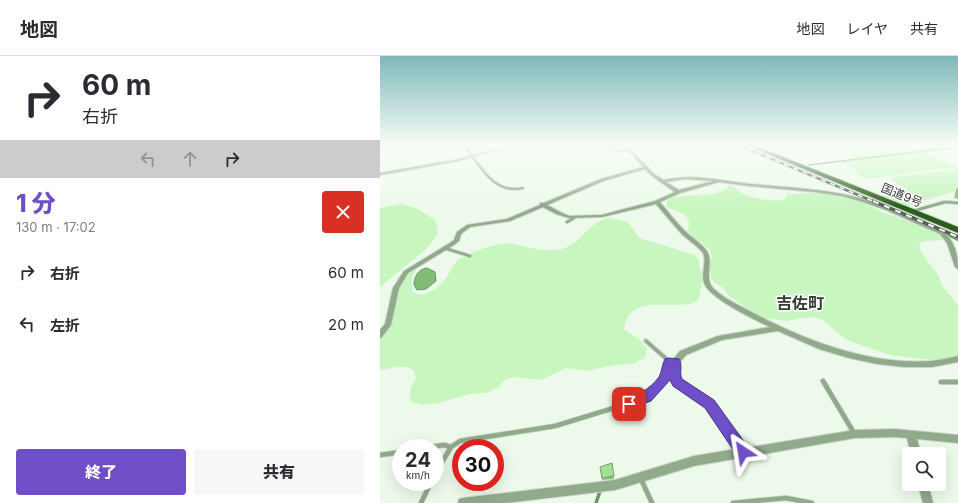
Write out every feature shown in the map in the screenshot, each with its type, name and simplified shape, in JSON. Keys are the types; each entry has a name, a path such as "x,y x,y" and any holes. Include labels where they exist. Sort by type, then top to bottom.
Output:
{"highway":[{"name":"国道9号","path":"802,166 958,230"}],"street":[{"path":"380,174 422,166"},
{"path":"380,335 388,325 396,288 402,276 411,268 456,241 459,233 469,226 508,220 605,178 645,168 662,182 678,192"},
{"path":"662,182 686,178 718,180 803,189 864,201 942,233 950,243 958,267"},
{"path":"542,204 558,213 574,218 609,215 658,202 678,192 718,180"},
{"path":"658,202 682,232 705,252 707,256 707,283 709,287 721,298 779,328 819,346 881,362 941,363 958,359"},
{"path":"743,452 710,404 677,383 672,362 683,352 721,338 779,328"},
{"path":"463,503 615,485 694,461 855,434 878,433 958,439"},
{"path":"911,435 914,447"},
{"path":"925,491 928,503"}],"lane":[{"path":"480,166 502,189 512,192 522,188"},
{"path":"912,211 945,202 958,203"},
{"path":"567,222 574,218"},
{"path":"444,248 470,256"},
{"path":"444,459 451,447 463,440 555,426 647,397 665,379 672,362 646,341"},
{"path":"823,381 855,434"},
{"path":"941,382 958,382"},
{"path":"444,445 451,447"},
{"path":"380,455 392,453"},
{"path":"640,477 652,503"},
{"path":"421,503 427,491"},
{"path":"733,503 786,498 812,503"}],"shaded area":[{"path":"847,166 956,167 864,179 854,169"},
{"path":"958,169 958,190 908,206 880,195 908,190 888,178"},
{"path":"728,186 735,187 738,191 744,194 765,200 784,200 788,194 819,193 858,200 882,212 941,235 943,240 925,241 919,244 922,254 939,276 942,286 958,305 958,357 940,361 890,355 847,340 821,319 809,317 787,321 762,318 728,295 722,287 715,283 711,278 709,265 712,258 710,250 687,231 689,221 687,218 667,207 667,201 672,198 717,193"},
{"path":"401,204 416,208 435,220 438,234 426,249 380,287 380,208"},
{"path":"609,218 628,222 639,238 695,255 699,260 699,267 703,274 699,299 689,304 649,305 640,307 633,311 627,318 624,329 640,340 647,348 645,358 632,364 615,365 587,371 567,368 540,380 514,377 506,379 497,388 486,393 470,394 438,403 424,405 410,402 411,387 416,379 414,372 409,367 380,370 380,338 398,287 404,275 417,268 412,280 413,292 418,294 427,293 435,289 443,282 454,264 459,259 477,251 501,244 513,244 543,250 562,249 575,242 596,223"},
{"path":"427,268 435,272 436,281 426,289 417,290 414,285 416,276 421,270"}],"building":[{"path":"612,463 614,476 602,478 600,467"}],"waterway":[{"path":"948,235 958,240"},
{"path":"596,503 600,491"}],"railway":[{"path":"788,166 875,202"},
{"path":"873,201 958,237"}],"district":[{"name":"吉佐町","path":"800,303"}],"route":[{"path":"629,404 647,397 665,379 669,369 669,362 675,362 674,378 677,383 710,404 743,452"}]}
